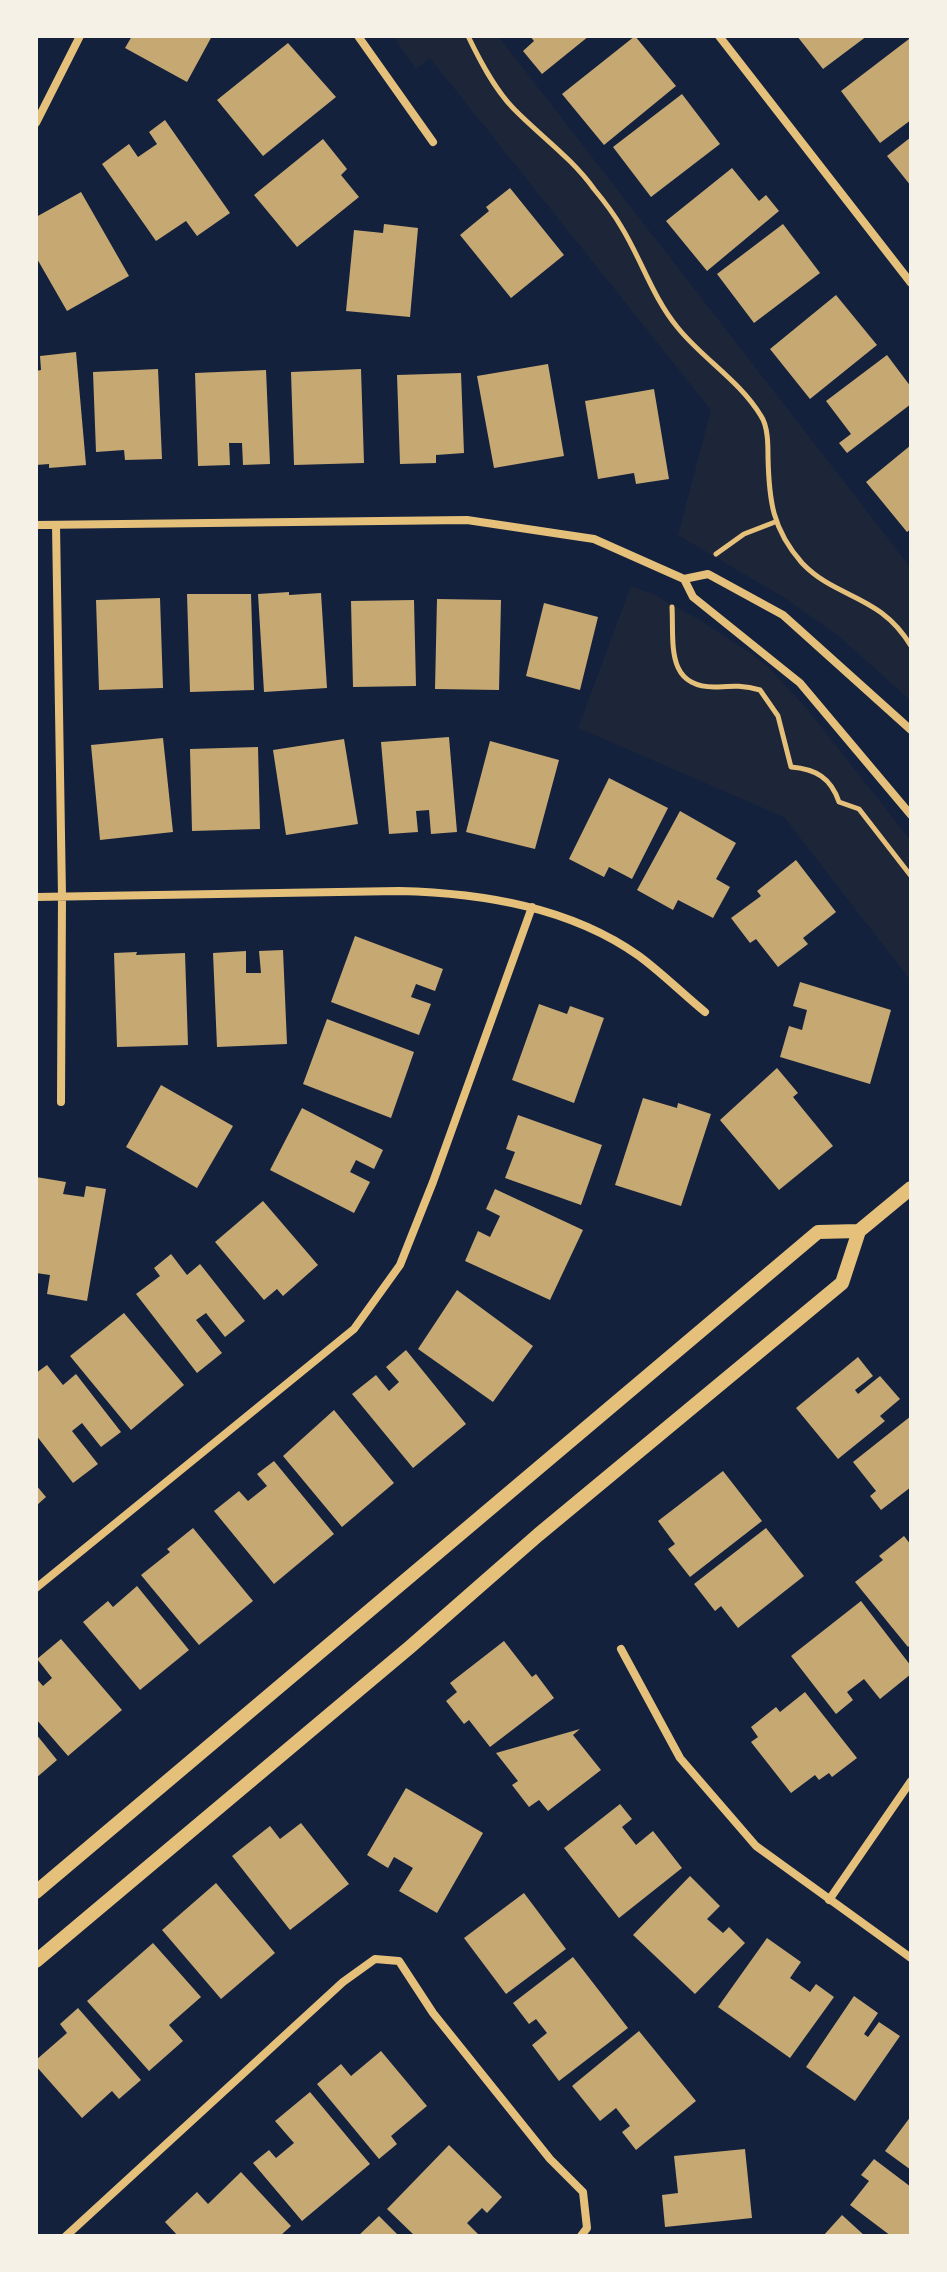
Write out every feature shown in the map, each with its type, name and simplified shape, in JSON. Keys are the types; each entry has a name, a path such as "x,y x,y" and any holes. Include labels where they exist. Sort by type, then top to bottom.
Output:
{"street":[{"path":"36,123 80,36"},
{"path":"358,36 433,142"},
{"path":"719,36 911,283"},
{"path":"36,525 467,520 594,539 684,579 708,574 783,615 911,730"},
{"path":"56,525 62,896 61,1102"},
{"path":"684,579 693,597 800,683 911,815"},
{"path":"36,897 449,892 532,907 585,927 639,956 705,1012"},
{"path":"36,1588 354,1329 400,1265 532,907"},
{"path":"36,1961 538,1535 842,1283 859,1231 911,1188"},
{"path":"36,1892 818,1232 859,1231"},
{"path":"621,1649 680,1758 756,1846 911,1958"},
{"path":"829,1900 911,1781"},
{"path":"66,2236 343,1982 375,1959 399,1961 433,2013 550,2159 583,2192 584,2232"}],"path":[{"path":"468,36 512,107 568,158 592,185 622,228 661,305 676,326 696,350 741,390 763,418 768,448 769,495 775,522 787,542 803,564 829,583 884,613 901,628 911,646"},
{"path":"716,554 744,534 775,522"},
{"path":"672,607 675,665 684,679 706,686 734,685 760,690 778,716 791,767 816,772 826,778 835,788 839,802 859,809 911,876"}],"shaded area":[{"path":"393,36 498,36 911,568 911,701 841,638 788,600 678,535 711,410 430,58 416,69"},
{"path":"631,586 655,595 698,619 770,669 808,710 911,841 911,981 784,817 578,728"}],"building":[{"path":"132,36 212,36 187,82 125,48"},
{"path":"530,36 589,36 542,74 523,51 534,41"},
{"path":"635,36 676,86 604,145 562,94"},
{"path":"797,36 867,36 823,69"},
{"path":"909,39 911,120 880,143 841,91"},
{"path":"288,43 336,97 263,156 217,100"},
{"path":"682,94 720,144 651,197 613,147"},
{"path":"165,120 230,213 197,236 186,221 156,241 102,164 129,144 138,157 157,144 149,132"},
{"path":"911,137 911,186 887,156"},
{"path":"323,139 347,169 341,175 359,197 297,247 254,195"},
{"path":"732,168 759,201 766,195 779,211 707,271 666,221"},
{"path":"510,188 564,255 511,298 460,235 489,211 486,207"},
{"path":"81,192 129,276 67,311 36,257 36,217"},
{"path":"384,224 418,228 410,317 346,311 354,230 383,233"},
{"path":"783,224 820,273 754,323 717,274"},
{"path":"836,295 877,345 810,399 770,349"},
{"path":"76,352 86,465 49,468 49,464 36,465 36,371 41,370 40,356"},
{"path":"887,355 911,387 911,404 847,453 839,443 851,434 826,401"},
{"path":"548,364 564,456 494,468 477,376"},
{"path":"158,369 162,459 125,460 124,450 96,452 93,372"},
{"path":"361,369 364,463 294,465 291,372"},
{"path":"266,370 270,464 243,465 242,443 229,443 230,465 198,466 195,373"},
{"path":"461,373 464,453 436,455 436,463 400,464 397,375"},
{"path":"654,389 669,479 636,484 634,473 598,479 585,401"},
{"path":"911,445 911,529 907,532 866,482"},
{"path":"289,592 289,595 321,593 327,688 264,692 258,594"},
{"path":"187,594 251,594 254,690 190,692"},
{"path":"160,598 163,688 99,690 96,600"},
{"path":"437,599 501,600 499,690 435,689"},
{"path":"414,600 416,686 353,687 351,601"},
{"path":"544,603 598,617 580,690 526,676"},
{"path":"449,737 457,832 431,834 429,810 416,811 418,832 389,834 381,742"},
{"path":"163,738 173,832 100,840 91,745"},
{"path":"344,739 358,824 286,835 273,750"},
{"path":"490,741 559,760 535,849 466,832"},
{"path":"258,747 260,829 192,831 190,749"},
{"path":"609,778 668,808 632,879 609,867 604,877 569,859"},
{"path":"680,811 736,843 716,879 730,887 713,918 678,900 673,910 637,890"},
{"path":"796,860 836,912 803,938 808,944 778,967 756,939 750,943 731,918 761,896 757,891"},
{"path":"355,936 443,969 435,991 416,984 411,997 431,1004 419,1035 331,1002"},
{"path":"283,950 287,1044 217,1047 213,953 246,951 246,973 261,973 259,951"},
{"path":"137,952 136,955 185,953 188,1045 117,1047 114,953"},
{"path":"800,982 891,1010 870,1084 780,1057 789,1026 802,1030 807,1010 793,1006"},
{"path":"539,1004 567,1014 570,1006 604,1018 574,1103 512,1080"},
{"path":"327,1019 414,1052 391,1118 303,1084"},
{"path":"777,1068 798,1093 793,1097 833,1146 779,1190 720,1120"},
{"path":"161,1085 233,1126 197,1188 126,1147"},
{"path":"643,1098 677,1108 678,1103 711,1114 681,1206 615,1185"},
{"path":"302,1108 383,1150 374,1169 356,1160 350,1172 370,1182 354,1213 270,1170"},
{"path":"518,1115 602,1145 581,1205 505,1178 515,1152 506,1149"},
{"path":"36,1177 66,1182 63,1194 84,1197 86,1186 106,1189 87,1301 47,1294 50,1275 36,1273"},
{"path":"495,1189 583,1230 550,1300 465,1261 478,1231 490,1237 500,1216 486,1209"},
{"path":"263,1201 318,1265 283,1296 277,1289 264,1300 215,1242"},
{"path":"171,1254 187,1275 200,1264 245,1321 225,1337 206,1313 196,1320 222,1353 197,1373 136,1294 160,1276 154,1268"},
{"path":"457,1290 533,1346 493,1402 418,1349"},
{"path":"124,1313 184,1385 131,1430 70,1356"},
{"path":"406,1350 466,1424 413,1468 352,1394 376,1375 389,1391 399,1382 386,1367"},
{"path":"858,1357 873,1376 855,1390 858,1394 880,1376 900,1399 880,1416 885,1421 838,1459 796,1408"},
{"path":"47,1365 63,1385 76,1374 121,1432 101,1447 82,1423 72,1431 98,1464 73,1483 36,1435 36,1373"},
{"path":"334,1410 394,1483 342,1527 283,1456"},
{"path":"911,1416 911,1487 881,1510 870,1496 876,1491 853,1462"},
{"path":"274,1461 334,1534 274,1584 214,1511 239,1491 248,1501 267,1486 257,1474"},
{"path":"723,1471 762,1521 690,1577 668,1549 675,1544 658,1521"},
{"path":"36,1485 46,1497 36,1506"},
{"path":"193,1528 253,1601 199,1645 141,1575"},
{"path":"766,1528 804,1576 738,1628 721,1606 715,1611 694,1584"},
{"path":"904,1536 911,1545 911,1644 908,1647 855,1582 883,1560 879,1556"},
{"path":"137,1586 189,1650 140,1690 83,1622 108,1601 113,1607"},
{"path":"861,1601 911,1666 911,1674 880,1699 864,1679 847,1692 853,1700 836,1714 791,1656"},
{"path":"61,1639 122,1710 68,1756 36,1719 36,1678 43,1686 52,1678 37,1659"},
{"path":"504,1641 532,1677 536,1674 554,1698 490,1747 469,1720 464,1724 446,1701 457,1692 450,1683"},
{"path":"805,1692 857,1758 832,1777 829,1773 819,1780 815,1775 791,1793 751,1742 758,1737 751,1727 776,1707 780,1712"},
{"path":"580,1729 573,1735 601,1770 548,1811 539,1800 529,1807 512,1785 518,1781 496,1753"},
{"path":"36,1734 57,1760 36,1778"},
{"path":"406,1788 483,1833 437,1913 399,1891 413,1868 394,1857 388,1868 367,1855"},
{"path":"620,1804 632,1819 622,1827 636,1845 653,1831 682,1868 619,1918 564,1848"},
{"path":"301,1823 349,1884 290,1930 232,1856 270,1826 280,1839"},
{"path":"690,1876 720,1906 707,1919 723,1933 729,1927 745,1943 695,1994 633,1935"},
{"path":"216,1883 275,1953 221,1999 162,1930"},
{"path":"524,1893 566,1949 506,1994 464,1938"},
{"path":"767,1938 801,1962 790,1978 810,1992 816,1984 834,1997 790,2058 718,2007"},
{"path":"153,1943 201,1997 169,2025 183,2041 149,2071 87,2001"},
{"path":"573,1957 628,2028 559,2081 532,2045 547,2033 536,2019 529,2024 513,2003"},
{"path":"854,1996 878,2013 864,2034 868,2037 879,2022 900,2036 855,2101 806,2067"},
{"path":"78,2008 141,2080 119,2099 112,2091 82,2118 36,2066 36,2060 67,2033 60,2024"},
{"path":"639,2031 696,2101 636,2150 622,2132 630,2126 616,2108 600,2121 572,2086"},
{"path":"381,2051 427,2106 391,2136 397,2144 379,2159 317,2084 341,2064 351,2076"},
{"path":"310,2092 370,2164 302,2221 253,2163 269,2150 276,2158 294,2143 275,2121"},
{"path":"911,2116 911,2170 885,2151"},
{"path":"449,2145 502,2197 487,2213 482,2208 467,2223 480,2236 415,2236 387,2209"},
{"path":"745,2149 752,2218 665,2227 662,2195 678,2193 674,2156"},
{"path":"874,2159 911,2187 911,2236 891,2236 850,2205 869,2181 861,2175"},
{"path":"241,2172 291,2226 280,2236 178,2236 165,2222 197,2192 208,2204"},
{"path":"842,2215 865,2236 823,2236"},
{"path":"379,2216 399,2236 358,2236"}]}
